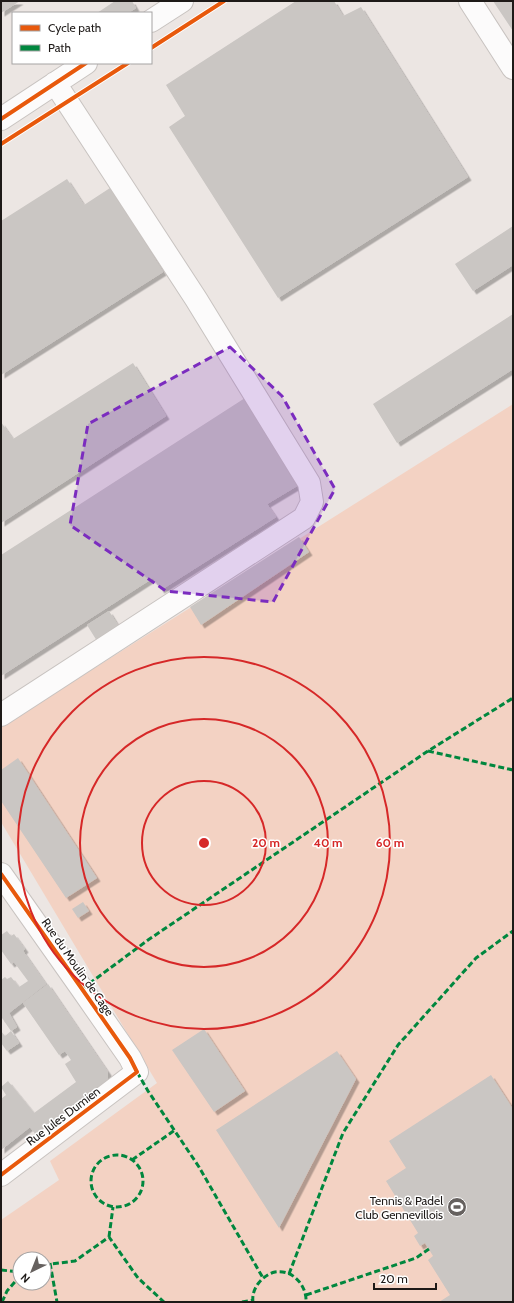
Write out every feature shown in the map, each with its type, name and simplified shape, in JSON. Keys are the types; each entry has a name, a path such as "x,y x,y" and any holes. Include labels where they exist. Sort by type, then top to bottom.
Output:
{"street":[{"path":"470,1 513,68"},
{"path":"1,119 84,64"},
{"path":"1,715 304,518 312,502 309,483 196,299 55,83"},
{"name":"Rue du Moulin de Cage","path":"1,874 130,1058 137,1072"},
{"name":"Rue Jules Dumien","path":"1,1175 137,1072"}],"highlighted area":[{"path":"230,347 282,396 335,489 273,602 166,591 70,525 88,424"}],"shaded area":[{"path":"513,404 513,1302 1,1302 1,1220 59,1180 50,1161 157,1083 1,822 1,727"}],"building":[{"path":"1,1 20,1 1,13"},
{"path":"115,1 132,1 136,8 130,12 98,12"},
{"path":"296,1 334,1 343,16 361,7 468,177 278,298 169,127 185,116 166,85"},
{"path":"493,1 513,1 513,31"},
{"path":"67,179 84,205 110,188 163,272 1,375 1,221"},
{"path":"513,226 513,265 473,291 455,264"},
{"path":"513,314 513,369 397,443 373,404"},
{"path":"133,363 166,416 1,523 1,422 13,439"},
{"path":"245,398 291,470 288,472 297,486 267,504 276,517 161,590 153,578 1,676 1,555"},
{"path":"299,537 309,552 201,625 190,607"},
{"path":"109,611 119,627 97,641 87,625"},
{"path":"18,758 97,878 66,898 1,801 1,770"},
{"path":"83,902 89,911 78,918 72,909"},
{"path":"7,931 11,936 14,934 25,949 23,951 46,984 9,1013 17,1027 11,1031 2,1018 1,1019 1,980 5,977 7,979 11,977 19,987 28,981 14,962 11,964 1,950 1,935"},
{"path":"48,984 108,1072 108,1081 36,1135 30,1127 1,1150 1,1099 6,1095 1,1087 8,1081 34,1113 76,1082 65,1064 71,1060 65,1051 59,1055 23,1003"},
{"path":"204,1029 245,1091 214,1112 172,1050"},
{"path":"1,1031 5,1036 11,1031 19,1043 7,1051 1,1043"},
{"path":"337,1051 356,1079 279,1228 216,1130"},
{"name":"Tennis & Padel Club Gennevillois","path":"491,1075 513,1109 513,1302 439,1302 450,1295 428,1260 433,1256 425,1243 420,1246 414,1236 418,1233 386,1181 406,1168 389,1141"}],"marked path":[{"path":"82,989 148,940 428,751 513,698"},
{"path":"428,751 513,770"},
{"path":"289,1274 343,1133 398,1045 476,958 513,931"},
{"path":"137,1072 199,1167 263,1278"},
{"path":"132,1160 175,1130"},
{"path":"117,1155 131,1159 139,1167 143,1181 139,1195 131,1203 117,1207 103,1203 95,1195 91,1181 95,1167 103,1159 117,1155"},
{"path":"109,1237 113,1207"},
{"path":"52,1264 75,1261 109,1237 138,1278 164,1302"},
{"path":"306,1295 416,1258 429,1249"},
{"path":"1,1270 12,1271"},
{"path":"253,1302 254,1292 258,1283 266,1276 275,1272 288,1273 298,1280 304,1290 306,1302"},
{"path":"52,1274 57,1302"},
{"path":"2,1302 7,1291 12,1285"},
{"path":"242,1302 253,1300"}],"cycle path":[{"path":"152,47 224,1"},
{"path":"1,119 84,64"},
{"path":"1,144 126,64"},
{"path":"1,874 130,1058 137,1072 1,1175"}],"place":[{"name":"Tennis & Padel Club Gennevillois","path":"457,1207"}]}
